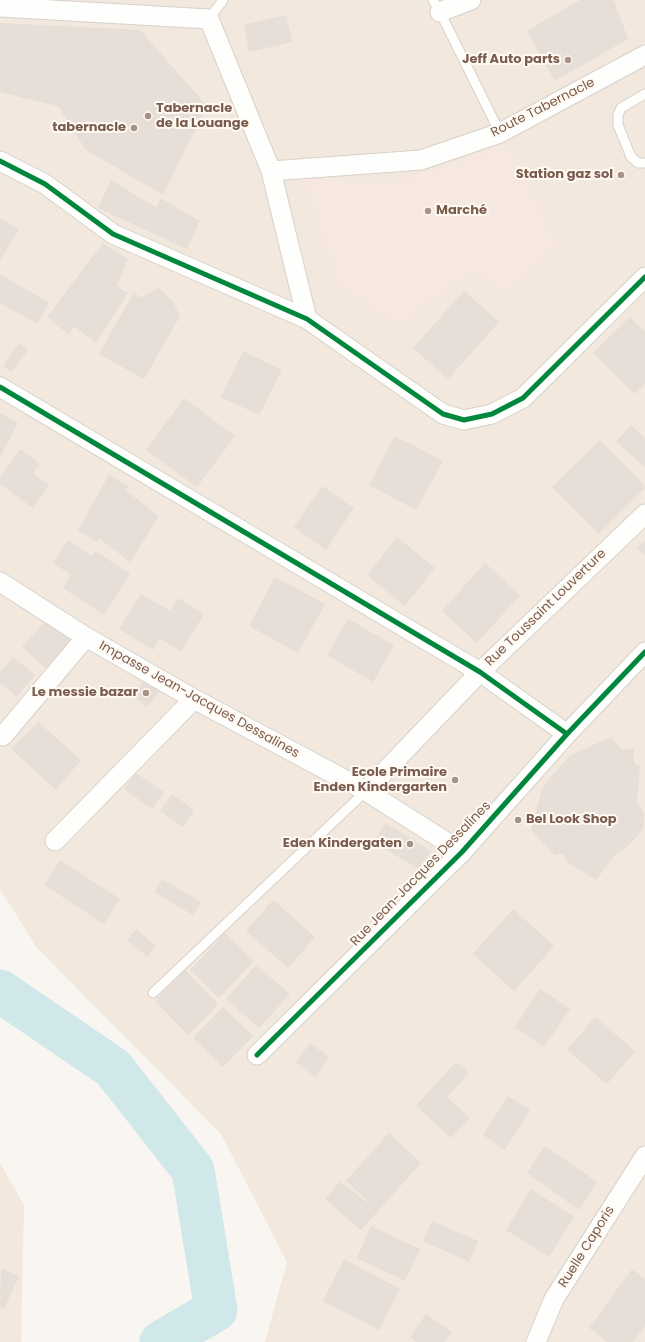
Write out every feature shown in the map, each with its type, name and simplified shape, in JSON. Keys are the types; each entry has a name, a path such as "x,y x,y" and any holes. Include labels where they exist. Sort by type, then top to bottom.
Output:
{"street":[{"path":"436,6 471,0"},
{"path":"0,7 209,20 272,171 307,319"},
{"name":"Route Tabernacle","path":"272,171 421,160 500,133 645,55"},
{"path":"0,161 45,184 113,234 307,319 442,414 464,420 492,414 523,398 645,277"},
{"path":"0,387 480,672 566,734"},
{"name":"Rue Toussaint Louverture","path":"366,791 480,672 645,514"},
{"name":"Impasse Jean-Jacques Dessalines","path":"0,582 86,637 194,699 366,791 462,852"},
{"path":"3,736 86,637"},
{"name":"Rue Jean-Jacques Dessalines","path":"257,1055 462,852 566,734 645,652"},
{"path":"55,841 194,699"},
{"name":"Ruelle Caporis","path":"536,1342 554,1300 645,1156"}],"lane":[{"path":"209,20 223,0"},
{"path":"436,6 500,133"},
{"path":"645,94 621,108 618,115 618,125 631,157 638,162 645,163"},
{"path":"153,993 366,791"}],"shaded area":[{"path":"0,0 645,0 645,1342 265,1342 287,1262 221,1134 37,948 0,889"},
{"name":"Marché","path":"512,143 557,243 507,296 475,272 400,326 335,286 303,178 406,179"},
{"path":"0,1163 24,1205 21,1342 0,1342"}],"building":[{"name":"Jeff Auto parts","path":"580,0 614,0 628,39 555,81 527,31"},
{"path":"286,15 292,42 249,52 244,25"},
{"name":"tabernacle","path":"0,23 140,30 207,106 163,195 86,150 58,106 0,92"},
{"path":"111,180 157,208 160,198 200,221 187,249 98,208"},
{"path":"1,218 19,230 0,260 0,220"},
{"path":"103,243 128,259 117,286 128,293 96,343 74,326 69,335 47,317"},
{"path":"0,274 49,303 37,324 0,303"},
{"path":"158,287 173,302 180,316 144,379 99,354 134,292 141,298"},
{"path":"464,291 499,322 448,379 413,348"},
{"path":"630,317 645,332 645,384 635,394 593,353"},
{"path":"19,343 28,350 11,372 3,366"},
{"path":"243,351 282,370 259,415 221,397"},
{"path":"184,398 235,436 197,487 146,450"},
{"path":"0,413 18,423 0,457"},
{"path":"631,425 645,438 645,467 616,442"},
{"path":"395,436 443,461 416,510 369,485"},
{"path":"600,440 645,486 645,488 599,534 552,487"},
{"path":"20,449 40,464 33,473 49,485 33,508 0,484 0,477"},
{"path":"109,475 129,487 125,490 159,516 130,562 99,538 97,542 78,530"},
{"path":"322,486 354,508 326,550 294,527"},
{"path":"397,537 435,568 405,606 367,575"},
{"path":"68,540 92,556 95,551 130,574 104,615 63,588 71,575 53,563"},
{"path":"645,540 645,555 637,548"},
{"path":"485,563 520,595 477,643 442,611"},
{"path":"275,577 325,604 298,653 249,626"},
{"path":"141,594 170,611 178,598 204,614 181,652 160,638 153,650 119,629"},
{"path":"48,619 71,640 46,668 22,647"},
{"path":"348,619 394,645 373,682 327,655"},
{"path":"13,657 35,675 17,697 0,683 0,673"},
{"path":"145,680 160,691 147,707 132,695"},
{"path":"38,722 81,760 56,790 11,749"},
{"path":"611,737 622,750 634,748 634,763 640,766 637,802 644,813 644,827 635,839 614,856 596,880 566,861 563,854 555,855 531,830 542,789 554,773 571,755"},
{"path":"136,773 164,792 152,809 124,789"},
{"path":"172,794 194,810 183,827 160,811"},
{"path":"386,823 431,851 419,869 373,842"},
{"path":"60,860 120,899 104,924 44,885"},
{"path":"162,879 201,902 193,915 154,892"},
{"path":"273,900 315,937 288,968 246,931"},
{"path":"513,909 554,946 514,991 473,954"},
{"path":"136,929 156,946 148,957 127,940"},
{"path":"225,933 254,961 219,998 190,970"},
{"path":"256,965 290,994 259,1028 226,999"},
{"path":"185,970 218,1004 188,1035 155,1001"},
{"path":"540,989 570,1009 544,1047 515,1027"},
{"path":"223,1007 253,1036 223,1067 193,1038"},
{"path":"595,1017 635,1051 607,1084 567,1050"},
{"path":"310,1043 329,1057 315,1077 296,1062"},
{"path":"456,1062 469,1073 447,1097 470,1118 451,1138 416,1106"},
{"path":"508,1096 530,1110 505,1150 483,1135"},
{"path":"389,1133 421,1163 361,1230 325,1199 340,1182 377,1209 346,1181"},
{"path":"545,1146 597,1182 579,1210 527,1173"},
{"path":"531,1189 574,1217 549,1257 506,1230"},
{"path":"432,1221 478,1241 469,1262 423,1241"},
{"path":"371,1226 420,1249 405,1281 357,1258"},
{"path":"344,1259 400,1289 379,1330 323,1301"},
{"path":"1,1268 19,1276 4,1309 0,1307"},
{"path":"632,1269 645,1279 645,1326 633,1342 608,1342 589,1328"},
{"path":"426,1314 452,1332 445,1342 417,1342 410,1337"}],"waterway":[{"path":"0,991 113,1068 193,1170 216,1310 161,1342"}],"cycle path":[{"path":"0,161 45,184 113,234 307,319 443,414 464,420 492,414 523,398 645,277"},
{"path":"0,387 480,672 567,734"},
{"path":"257,1055 462,852 567,734 645,652"}],"place":[{"name":"Jeff Auto parts","path":"568,60"},
{"name":"Tabernacle de la Louange","path":"148,116"},
{"name":"tabernacle","path":"134,128"},
{"name":"Station gaz sol","path":"621,175"},
{"name":"Marché","path":"428,211"},
{"name":"Le messie bazar","path":"146,693"},
{"name":"Ecole Primaire Enden Kindergarten","path":"455,780"},
{"name":"Bel Look Shop","path":"518,820"},
{"name":"Eden Kindergaten","path":"410,844"}]}
